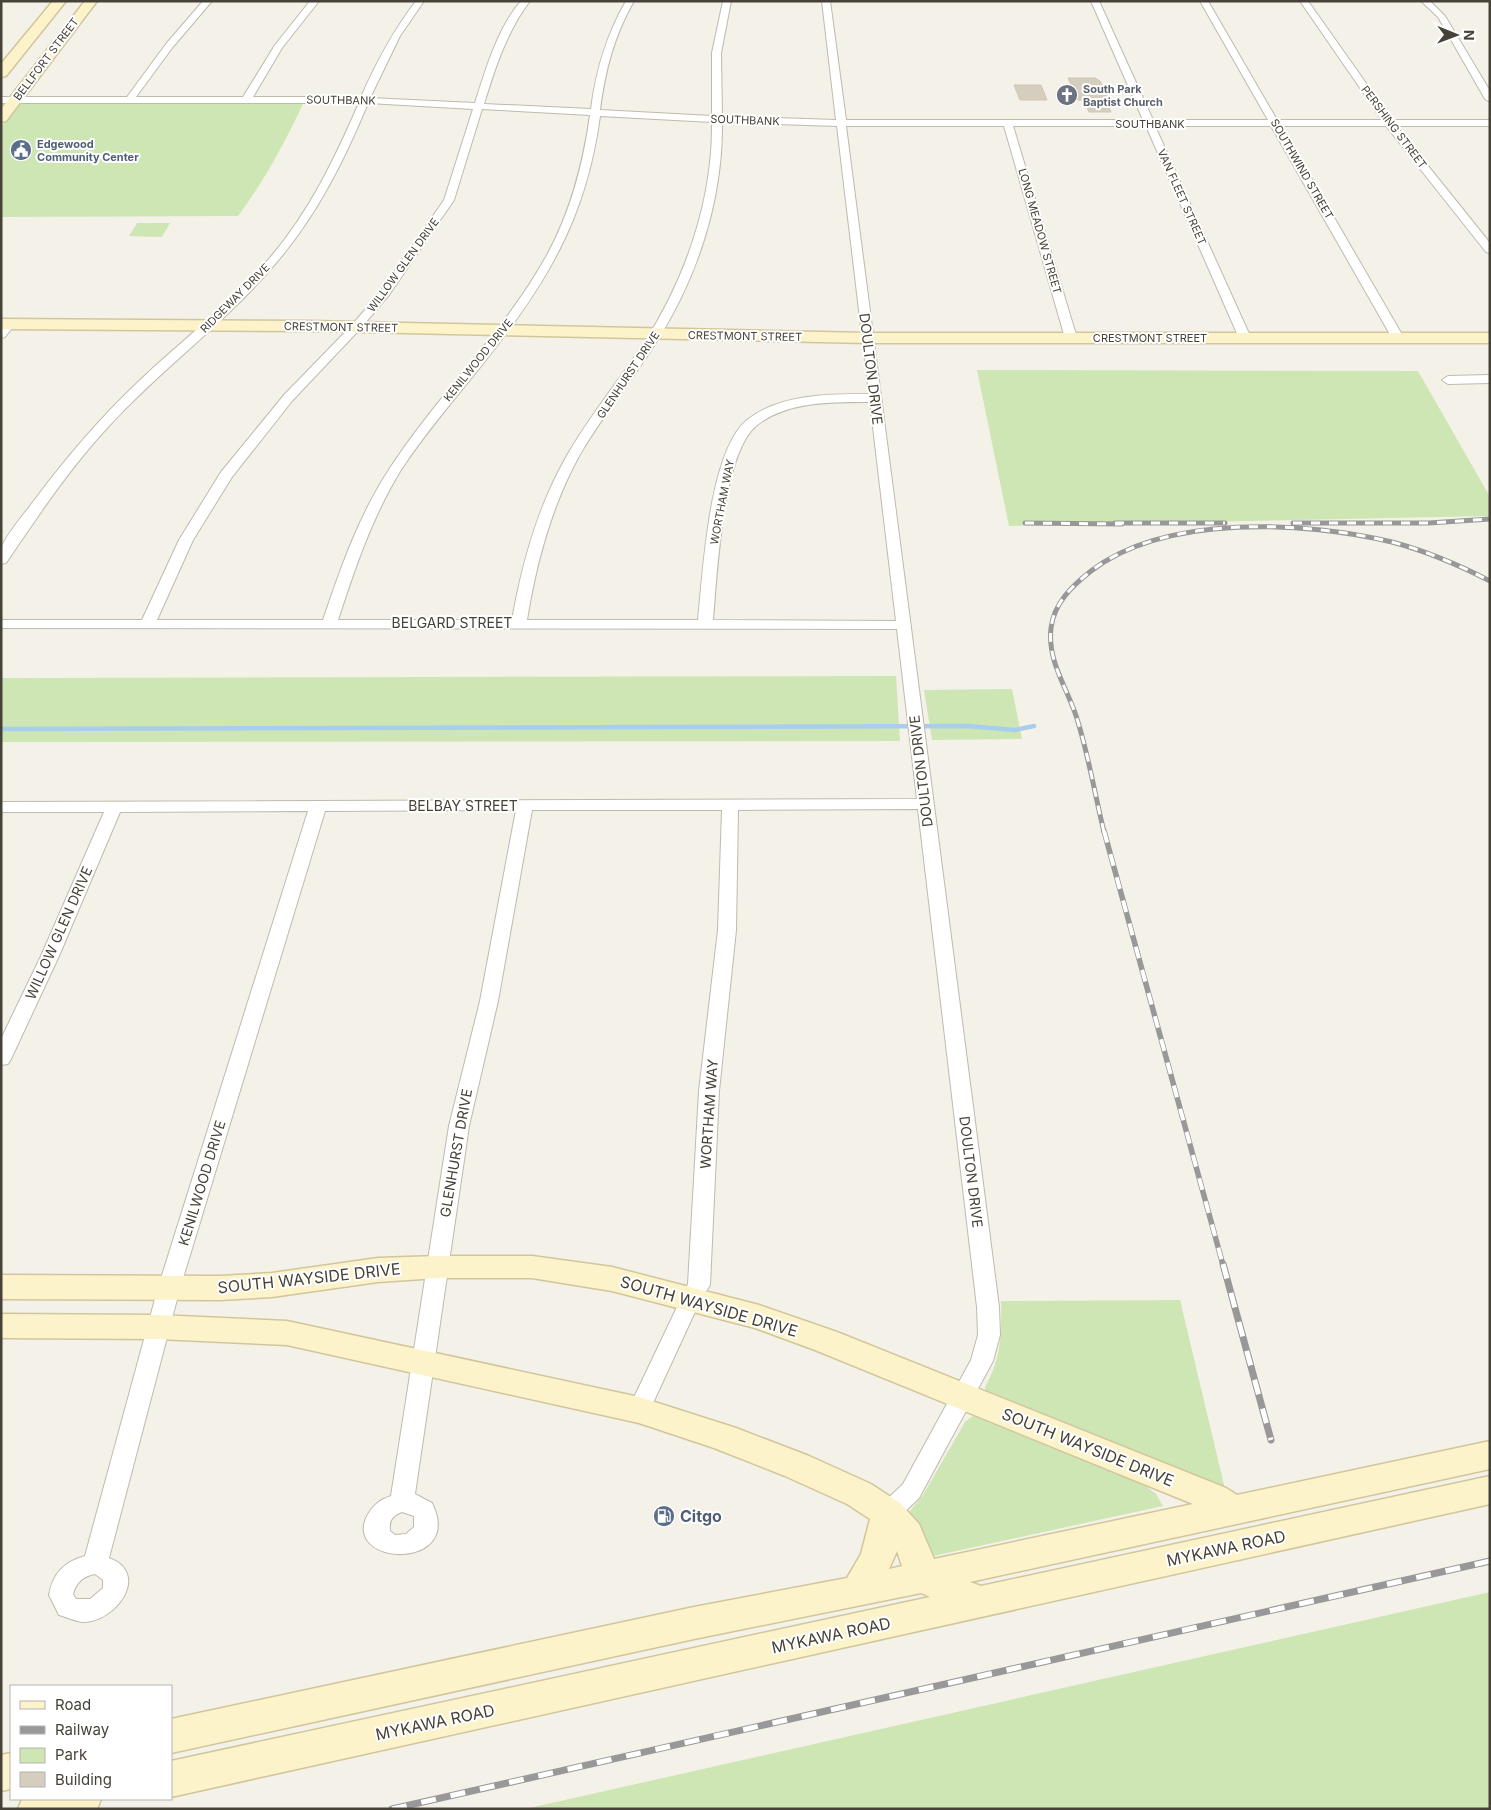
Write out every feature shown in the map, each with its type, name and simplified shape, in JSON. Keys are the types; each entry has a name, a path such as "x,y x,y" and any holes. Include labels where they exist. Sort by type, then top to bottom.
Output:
{"street":[{"name":"BELLFORT STREET","path":"1,73 60,1"},
{"name":"BELLFORT STREET","path":"1,118 91,1"},
{"path":"130,99 170,46 208,1"},
{"path":"247,99 278,48 315,1"},
{"name":"RIDGEWAY DRIVE","path":"1,560 62,473 111,416 250,284 287,243 319,198 342,152 384,53 420,1"},
{"name":"WILLOW GLEN DRIVE","path":"148,624 186,540 226,475 288,398 356,327 417,249 449,200 492,63 519,9 526,1"},
{"name":"KENILWOOD DRIVE","path":"329,624 357,543 395,469 443,403 505,330 552,255 576,202 588,160 602,62 617,21 630,1"},
{"name":"GLENHURST DRIVE","path":"519,623 525,584 535,544 560,482 590,430 656,335 696,248 708,205 716,162 718,37 728,1"},
{"name":"DOULTON DRIVE","path":"826,1 988,1307 989,1335 982,1361 911,1490 888,1513"},
{"name":"VAN FLEET STREET","path":"1094,1 1245,338"},
{"name":"SOUTHWIND STREET","path":"1204,1 1398,338"},
{"name":"PERSHING STREET","path":"1304,1 1389,123 1490,250"},
{"path":"1425,1 1441,16 1490,100"},
{"name":"SOUTHBANK","path":"1,100 364,100 717,119 841,123 1490,123"},
{"name":"LONG MEADOW STREET","path":"1008,124 1071,338"},
{"name":"CRESTMONT STREET","path":"4,328 209,324 867,338 1490,338"},
{"path":"1448,380 1490,379"},
{"name":"WORTHAM WAY","path":"705,625 714,539 722,492 734,448 740,435 761,418 788,407 834,398 875,398"},
{"name":"BELGARD STREET","path":"1,624 519,623 902,625"},
{"name":"WORTHAM WAY","path":"639,1410 691,1297 699,1285 709,1091 727,930 730,804"},
{"name":"BELBAY STREET","path":"1,808 114,806 925,804"},
{"name":"WILLOW GLEN DRIVE","path":"1,1059 50,956 114,806"},
{"name":"KENILWOOD DRIVE","path":"95,1564 169,1288 318,806"},
{"name":"GLENHURST DRIVE","path":"402,1502 459,1126 489,1001 525,806"},
{"name":"SOUTH WAYSIDE DRIVE","path":"1,1287 220,1288 272,1286 378,1270 438,1266 532,1267 612,1279 691,1297 759,1317 826,1341 1214,1498 1233,1510"},
{"path":"1,1326 158,1327 287,1333 424,1361 639,1410 724,1438 797,1466 858,1494 888,1513 908,1534 924,1577 949,1590 982,1602"},
{"path":"172,1736 694,1623 858,1591 1490,1455"},
{"path":"1153,1564 1174,1523 1176,1505 1159,1476"},
{"name":"MYKAWA ROAD","path":"172,1779 1490,1490"},
{"path":"858,1591 874,1570 882,1550 888,1513"},
{"path":"36,1809 77,1800"}],"green space":[{"path":"304,102 274,160 238,216 1,217 1,127 19,103"},
{"path":"137,223 170,223 162,237 129,236"},
{"path":"977,370 1418,371 1490,497 1490,516 1009,526"},
{"path":"896,676 900,741 1,742 1,678"},
{"path":"1012,689 1022,739 932,740 924,690"},
{"path":"1180,1300 1225,1489 986,1393 985,1387 994,1366 999,1346 1001,1301"},
{"path":"974,1415 1142,1483 1156,1494 1163,1506 933,1556 923,1552 910,1511 923,1495 965,1422"},
{"path":"1490,1592 1490,1809 525,1809"}],"building":[{"path":"1068,78 1095,78 1100,81 1109,100 1105,100 1111,112 1089,112 1084,100 1078,100"},
{"path":"1014,85 1041,85 1047,100 1020,100"}],"waterway":[{"path":"1,729 967,726 1015,730 1034,726"}],"railway":[{"path":"1293,523 1429,523 1490,519"},
{"path":"1025,523 1122,524"},
{"path":"1115,523 1225,523"},
{"path":"1104,832 1082,736 1074,710 1055,665 1051,641 1053,619 1060,603 1071,589 1091,571 1122,553 1157,539 1196,531 1237,527 1278,527 1319,530 1392,542 1442,559 1490,581"},
{"path":"1104,831 1223,1265"},
{"path":"1223,1264 1271,1440"},
{"path":"392,1809 1490,1561"}],"place":[{"name":"South Park Baptist Church","path":"1067,95"},
{"name":"Edgewood Community Center","path":"21,150"},
{"name":"Citgo","path":"664,1516"}]}
